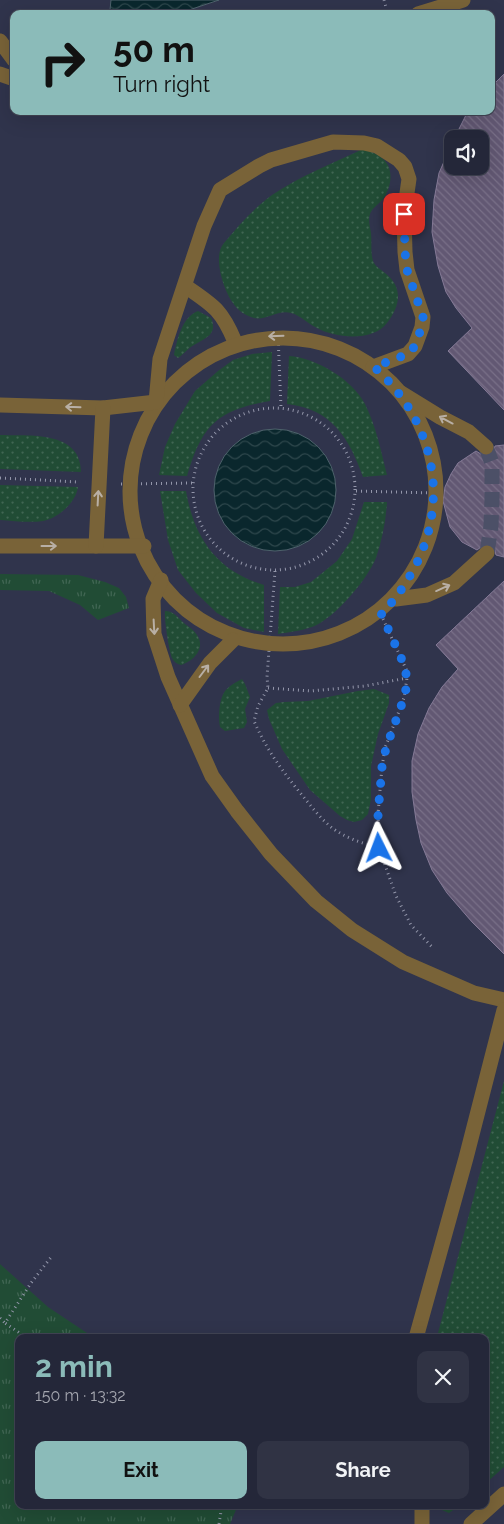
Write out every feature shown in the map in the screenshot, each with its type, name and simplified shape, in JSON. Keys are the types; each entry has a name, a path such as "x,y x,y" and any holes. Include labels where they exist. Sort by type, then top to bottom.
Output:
{"lane":[{"path":"431,10 463,0"},
{"path":"0,41 10,55"},
{"path":"156,402 160,359 204,226 220,190 272,160 333,142 356,142 377,146 399,160 408,173 409,179 404,214 405,252 407,270 423,317 422,326 415,346 408,354 374,367"},
{"path":"185,286 210,303 220,313 235,342"},
{"path":"278,335 304,337 329,343 352,353 374,367 386,378 407,404 415,419 427,448 433,470 434,493 433,516 428,538 420,559 396,599 381,613 340,637 318,644 270,649 233,640 210,628 175,599 147,556 135,509 132,484 143,424 156,402 172,382 191,365 212,352 235,342 278,335"},
{"path":"397,391 469,432 486,447"},
{"path":"0,405 103,408 156,402"},
{"path":"96,546 103,408"},
{"path":"0,546 144,546"},
{"path":"396,599 427,595 454,583 487,553"},
{"path":"161,580 153,599 154,634 168,677 212,776 271,854 316,901 352,930 403,962 474,993 504,1000"},
{"path":"180,705 210,662 233,640"},
{"path":"417,1334 466,1158 504,1010"},
{"path":"489,1508 504,1494"},
{"path":"422,1509 422,1524"},
{"path":"471,1524 488,1509"}],"path":[{"path":"278,335 281,408"},
{"path":"281,408 308,415 330,430 347,452 355,479 356,491 354,506 344,532 326,552 302,566 275,571 249,567 225,554 207,534 199,518 196,510 193,483 199,458 213,436 232,420 256,410 281,408"},
{"path":"356,491 434,493"},
{"path":"275,571 267,677 268,688 258,706 254,721 273,757 313,810 331,827 354,841 379,848"},
{"path":"381,613 406,669 407,678 404,698 384,758 378,814 379,848 396,896 411,925 436,952"},
{"path":"268,688 311,691 365,686 407,678"},
{"path":"5,1323 31,1283 52,1256"},
{"path":"0,1318 21,1334"},
{"path":"219,1524 221,1509"}],"green space":[{"path":"363,149 383,159 387,163 390,174 388,191 372,210 369,219 374,263 391,279 397,291 397,304 387,323 381,329 363,336 343,336 325,331 291,313 286,312 259,318 251,317 242,312 235,306 223,282 219,256 224,243 246,218 272,195 305,176"},
{"path":"198,311 211,318 213,323 212,332 178,358 174,355 181,330 188,318"},
{"path":"272,352 270,401 237,409 224,415 214,423 199,444 187,476 159,475 165,447 175,424 195,391 233,360 252,354"},
{"path":"289,356 310,361 332,371 359,395 372,421 387,475 363,477 352,450 337,428 316,412 287,404"},
{"path":"0,435 38,436 63,442 79,458 81,472 0,469"},
{"path":"0,485 78,487 74,498 61,513 43,521 27,522 0,520"},
{"path":"160,491 186,491 195,524 210,550 233,571 247,579 264,585 264,632 244,628 217,613 196,593 178,570 168,540"},
{"path":"364,502 387,502 382,537 372,567 349,598 321,623 304,630 278,634 280,587 295,587 311,582 337,561 352,539"},
{"path":"0,574 78,575 105,582 119,588 126,597 129,608 98,620 80,605 49,591 0,590"},
{"path":"165,611 176,615 197,635 199,640 200,645 197,653 181,665 172,658 168,642"},
{"path":"242,679 250,697 245,709 247,722 244,728 225,731 220,727 219,723 221,699 227,689"},
{"path":"374,689 389,695 389,703 378,734 371,766 371,799 368,814 362,820 354,822 340,816 310,790 282,749 267,710 276,703 308,701"},
{"path":"504,1081 504,1467 489,1480 489,1334 438,1334"},
{"path":"0,1264 48,1307 88,1334 15,1334 15,1509 236,1509 230,1524 0,1524"},
{"path":"441,1509 454,1509 449,1513"}],"water":[{"path":"111,0 219,0 189,10 110,10"},
{"path":"275,429 298,433 318,447 332,467 336,490 332,513 318,533 298,547 275,551 252,547 232,533 218,513 214,490 218,467 232,447 252,433"}],"building":[{"path":"504,74 504,410 448,351 472,328 446,292 438,266 432,232 434,200 439,173 444,162 444,175 489,175 489,130 458,130 466,115 495,115 495,83"},
{"path":"504,445 504,557 496,555 494,547 490,544 485,544 477,550 462,542 450,527 443,501 445,487 458,463 476,451 484,456 488,456 493,453 495,446"},
{"path":"504,581 504,954 472,922 447,893 432,870 421,843 416,820 412,792 412,761 418,734 429,708 442,687 458,669 436,645"}],"tunnel":[{"path":"486,447 492,463 491,526 487,553"}],"route":[{"path":"379,848 378,814 382,767 386,748 404,698 407,678 406,669 381,613 396,599 420,559 428,538 433,516 434,493 433,470 427,448 415,419 397,391 374,367 408,354 415,346 422,326 423,317 407,270 404,214"}]}
